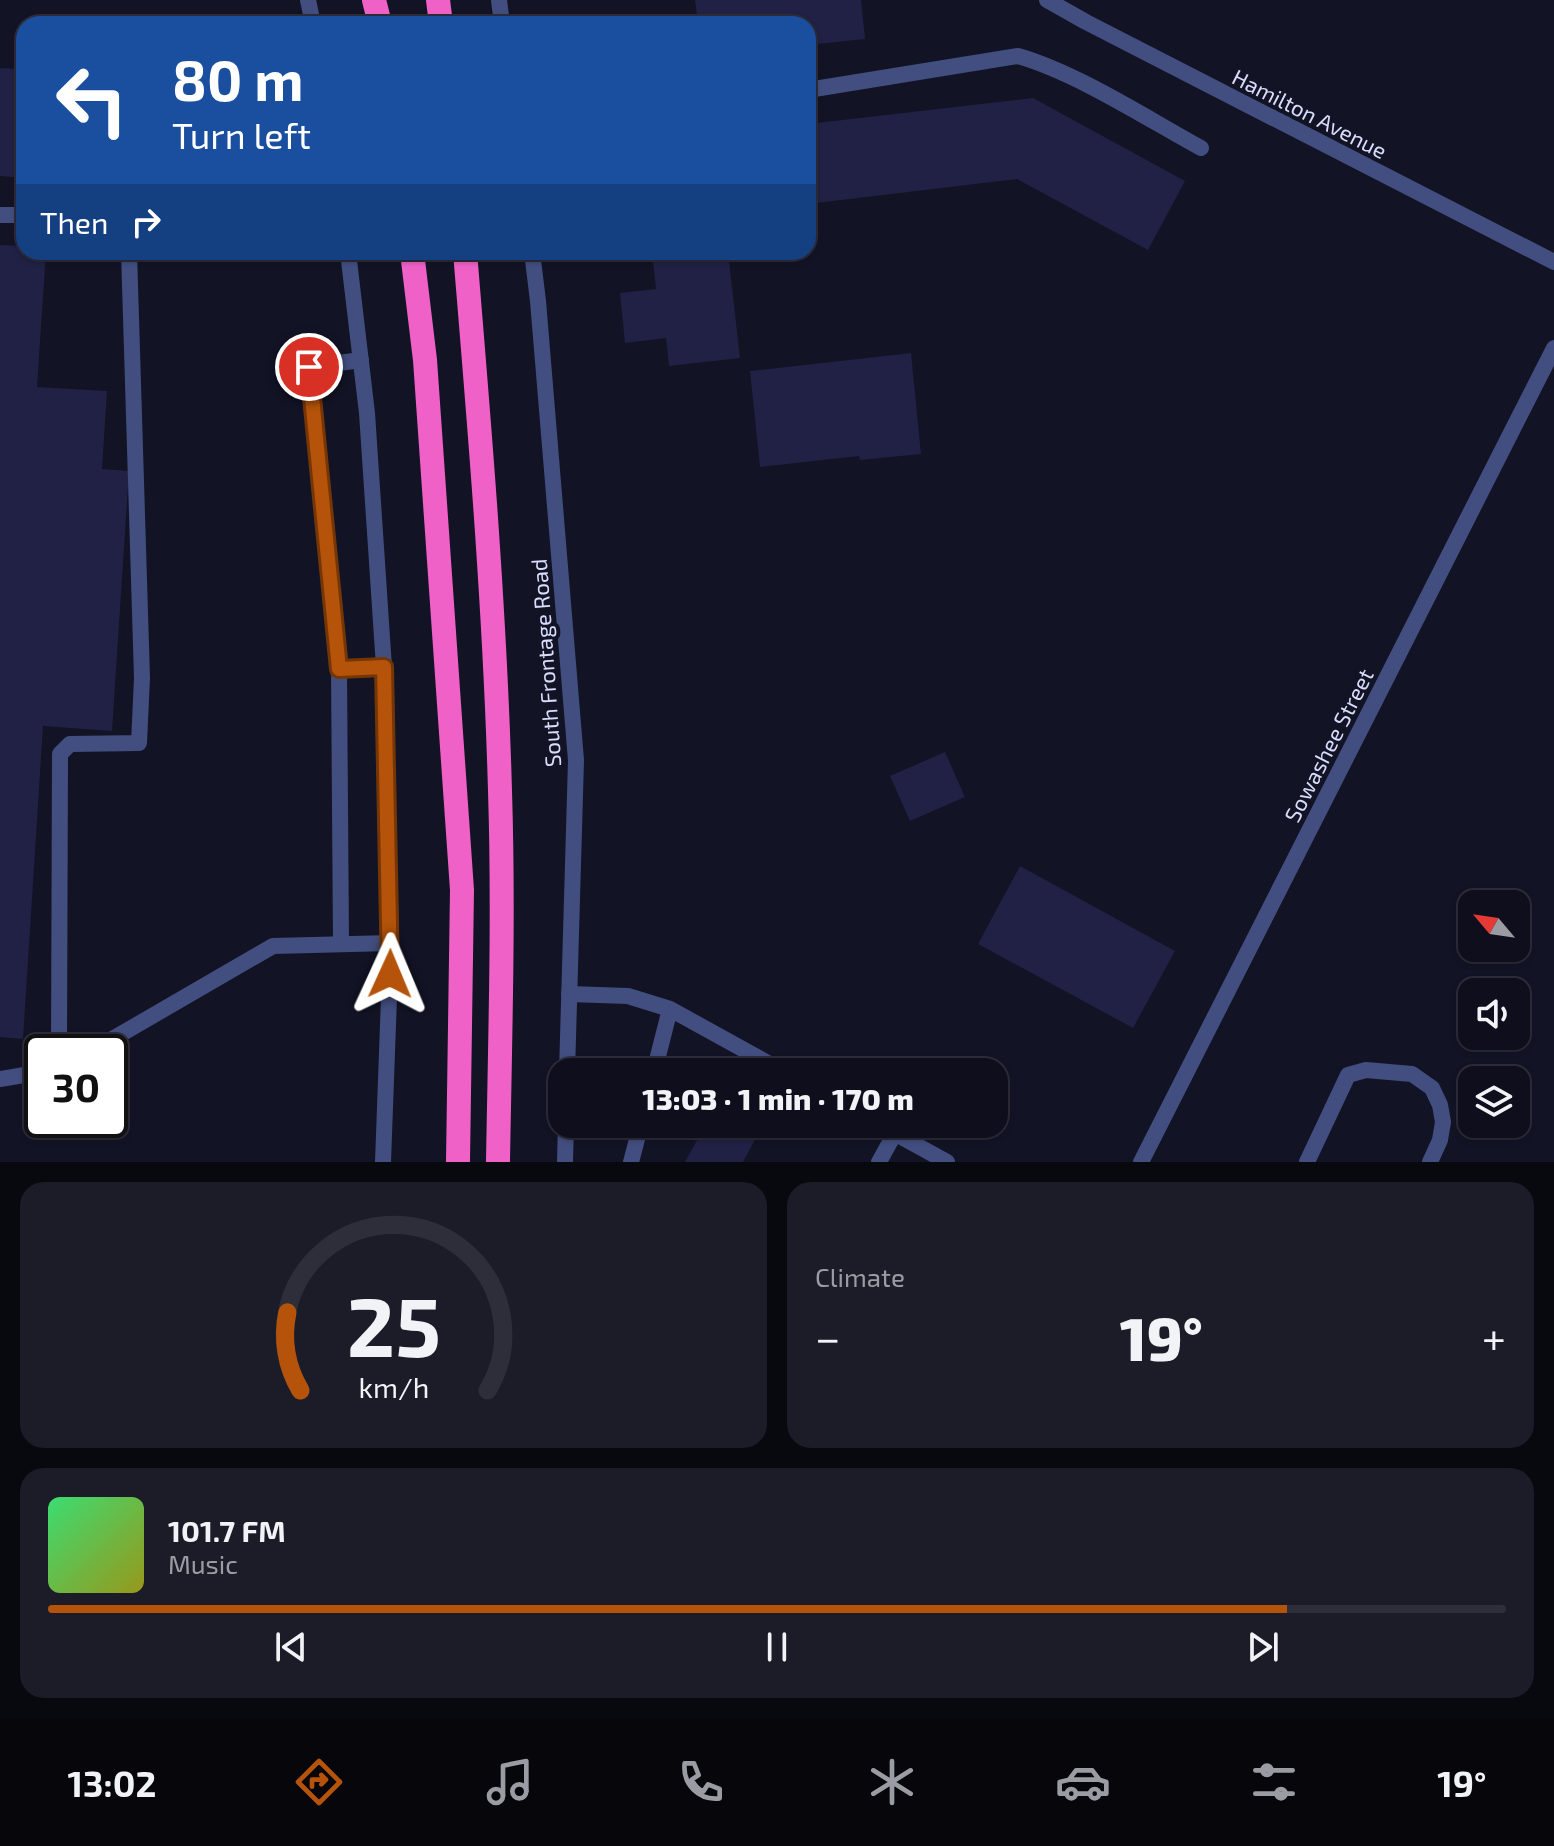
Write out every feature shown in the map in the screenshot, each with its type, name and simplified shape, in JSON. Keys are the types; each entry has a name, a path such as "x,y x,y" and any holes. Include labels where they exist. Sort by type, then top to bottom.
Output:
{"highway":[{"path":"413,260 425,360 462,890 458,1162"},
{"path":"466,260 492,599 500,794 498,1162"}],"street":[{"name":"Hamilton Avenue","path":"1047,0 1554,262"},
{"path":"816,89 1018,56 1040,62 1201,148"},
{"path":"59,1034 60,754 70,744 139,743 142,678 129,260"},
{"path":"349,260 361,360 384,667 391,943 383,1162"},
{"name":"South Frontage Road","path":"533,260 576,760 567,1058"},
{"name":"Sowashee Street","path":"1141,1162 1554,348"},
{"path":"341,944 339,669 309,367 361,360"},
{"path":"339,669 384,667"},
{"path":"121,1034 273,946 391,943"},
{"path":"569,994 628,996 670,1009 759,1058"},
{"path":"658,1058 670,1009"},
{"path":"1307,1162 1348,1075 1366,1070 1412,1074 1432,1088 1443,1122 1440,1140 1430,1162"},
{"path":"0,1079 24,1075"},
{"path":"565,1162 566,1138"},
{"path":"631,1162 637,1138"},
{"path":"879,1162 892,1138"},
{"path":"904,1138 947,1162"}],"building":[{"path":"695,0 861,0 865,39 816,44 816,16 697,16"},
{"path":"0,68 16,69 16,177 0,176"},
{"path":"1033,98 1185,181 1148,250 1017,179 816,203 816,123"},
{"path":"0,245 16,246 16,260 45,260 37,387 107,391 102,469 129,471 112,731 43,726 23,1039 0,1037"},
{"path":"653,260 729,260 740,358 669,366 666,338 625,343 620,293 656,289"},
{"path":"911,353 921,454 860,460 859,456 760,467 750,371"},
{"path":"945,752 965,797 910,821 890,776"},
{"path":"1020,866 1175,951 1133,1028 978,944"},
{"path":"698,1138 756,1138 743,1162 685,1162"}],"route":[{"path":"309,367 339,669 384,667 390,974"}]}
